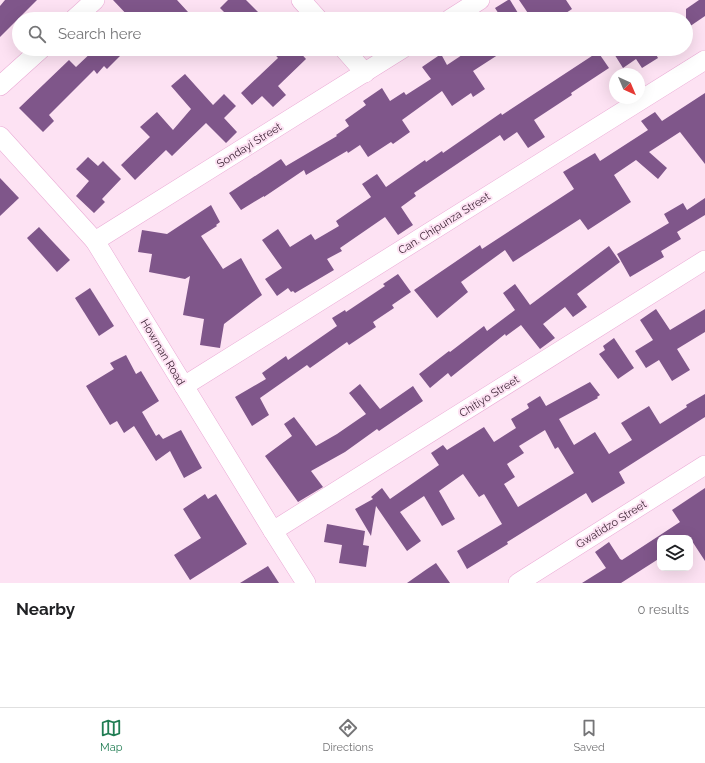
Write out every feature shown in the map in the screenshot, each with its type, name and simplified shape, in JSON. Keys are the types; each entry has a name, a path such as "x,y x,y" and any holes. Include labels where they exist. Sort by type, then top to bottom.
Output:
{"street":[{"path":"82,12 95,0"},
{"path":"301,0 312,12"},
{"path":"461,12 480,0"},
{"path":"0,86 33,56"},
{"path":"350,56 365,73"},
{"name":"Sondayi Street","path":"95,241 391,56"},
{"name":"Can. Chipunza Street","path":"184,386 705,60"},
{"name":"Howman Road","path":"0,136 95,241 306,583"},
{"name":"Chitiyo Street","path":"273,531 705,260"},
{"name":"Gwatidzo Street","path":"518,583 705,465"}],"building":[{"path":"5,0 37,0 25,12 12,12 12,25 0,37 0,6"},
{"path":"113,0 177,0 188,12 163,12 124,12"},
{"path":"228,0 246,0 258,12 224,12 220,8"},
{"path":"510,0 517,12 498,12 495,8"},
{"path":"519,0 566,0 572,9 568,12 527,12"},
{"path":"699,0 705,0 705,16 693,24 693,12 686,12 686,9"},
{"path":"88,56 120,56 107,69 104,66 97,74 94,70 49,115 54,121 43,132 19,108 69,60 76,67"},
{"path":"276,56 303,56 306,59 278,86 286,95 273,107 262,96 252,105 241,93 278,58"},
{"path":"438,56 442,56 447,65 460,56 496,56 473,71 485,89 473,97 471,93 452,106 442,91 402,120 410,132 393,144 391,142 368,157 360,145 306,175 304,170 264,197 241,210 229,193 281,159 286,166 337,136 336,135 349,126 345,120 366,105 363,101 382,88 390,101 404,92 406,95 431,79 422,67"},
{"path":"592,56 601,56 609,68 534,120 545,137 528,148 517,132 504,141 500,135 414,193 416,196 401,207 413,225 398,235 385,217 340,248 342,251 327,259 334,270 295,293 293,291 291,292 288,288 277,296 265,279 282,268 262,240 278,229 290,247 311,234 315,240 339,226 336,221 371,197 362,184 377,174 386,187 425,160 426,162 442,151 443,153 501,113 502,115"},
{"path":"615,56 657,56 658,58 642,68 636,59 623,68"},
{"path":"185,74 213,105 224,94 236,106 224,118 237,132 226,143 206,123 172,156 166,150 135,180 121,165 150,137 140,127 157,112 173,130 191,109 171,86"},
{"path":"705,93 705,164 680,132 649,152 667,168 658,179 636,160 614,175 631,202 588,230 580,219 513,262 505,250 461,282 468,292 437,318 414,290 480,245 482,249 574,189 563,172 595,153 600,161 648,130 641,121 655,112 662,121"},
{"path":"88,157 98,166 103,161 121,179 102,199 105,202 94,213 76,196 89,181 76,169"},
{"path":"0,178 19,198 0,216"},
{"path":"705,198 705,215 677,232 681,239 661,251 664,257 630,277 617,254 669,223 664,214 683,203 687,210"},
{"path":"211,205 220,222 216,225 217,226 201,236 223,269 241,258 262,295 224,324 220,348 200,345 204,319 183,315 190,276 185,279 149,272 152,254 138,252 142,230 167,234"},
{"path":"39,227 70,260 57,272 27,238"},
{"path":"609,246 620,262 577,294 587,307 573,317 565,307 543,324 555,338 540,349 521,325 506,336 505,334 451,377 448,373 430,388 419,374 484,326 487,331 515,310 503,293 515,284 530,305"},
{"path":"398,274 411,292 392,305 394,308 373,322 376,327 349,345 347,342 310,368 307,365 260,398 269,415 252,426 235,397 266,379 262,373 286,356 288,360 337,326 332,318 345,310 346,312 385,286 383,284"},
{"path":"90,288 114,326 99,336 75,298"},
{"path":"656,309 670,330 705,309 705,332 677,349 690,370 672,381 659,360 646,368 635,351 653,340 640,320"},
{"path":"614,338 634,368 618,379 599,354 605,350 603,346"},
{"path":"126,355 136,374 141,371 159,401 142,412 156,436 159,434 163,439 181,430 202,468 184,478 170,451 156,461 134,426 124,433 117,421 110,425 86,386 114,369 110,363"},
{"path":"590,382 600,395 597,397 598,398 559,419 574,445 595,432 609,454 632,440 621,423 649,406 660,424 687,407 686,405 705,394 705,417 619,472 625,483 592,503 586,493 507,542 508,544 467,569 457,551 502,524 484,494 479,497 463,474 439,491 455,519 442,526 424,496 400,512 421,541 407,551 376,506 371,536 355,509 373,499 371,497 382,488 390,499 439,465 431,453 443,445 447,450 484,427 494,442 516,428 511,419 529,408 527,404 540,396 546,406","holes":["545,430 555,449 558,447 574,473 518,507 504,484 515,477 507,464 524,453 519,446"]},
{"path":"360,384 380,409 413,386 423,401 379,431 377,429 345,452 311,471 323,487 298,502 265,456 292,436 284,424 294,417 316,446 337,434 366,414 349,393"},
{"path":"705,488 705,561 693,543 693,535 660,535 680,522 672,510"},
{"path":"205,494 208,499 216,494 247,544 190,580 174,555 201,538 183,509"},
{"path":"327,524 365,531 363,545 369,546 366,567 339,563 342,545 324,542"},
{"path":"657,537 657,560 621,583 582,583 606,568 595,552 609,542 622,560"},
{"path":"436,563 450,583 407,583 427,569"},
{"path":"268,566 279,583 240,583"}]}
